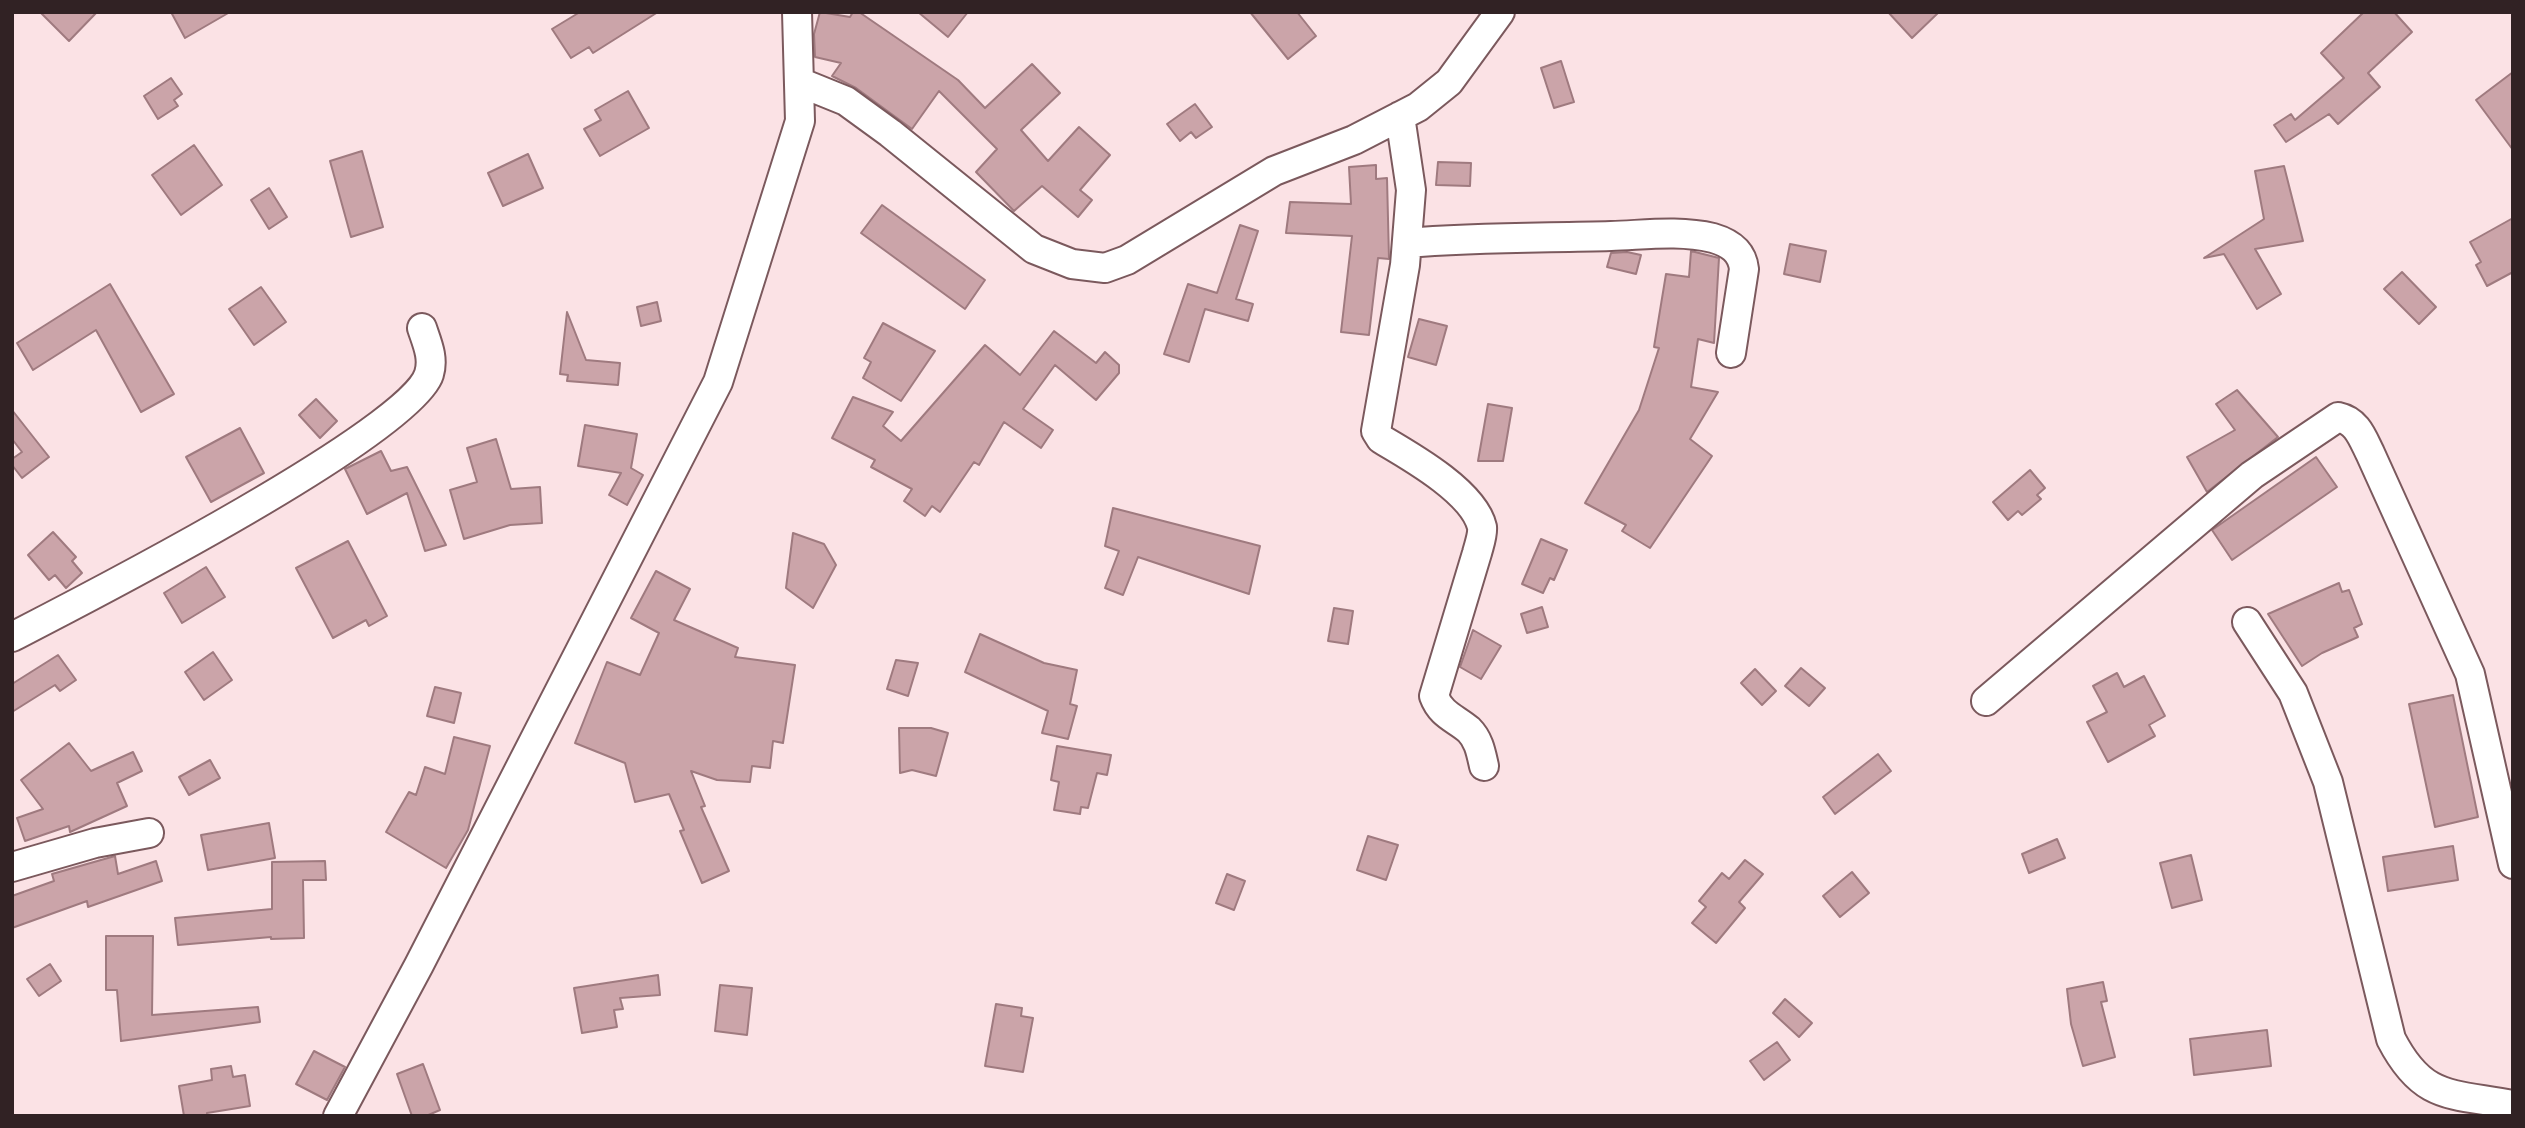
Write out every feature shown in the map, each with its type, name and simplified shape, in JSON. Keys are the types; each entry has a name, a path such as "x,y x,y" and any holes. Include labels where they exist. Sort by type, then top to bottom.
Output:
{"street":[{"path":"338,1116 419,965 718,382 800,121 797,12"},
{"path":"799,82 846,101 1034,249 1072,264 1105,268 1127,260 1274,171 1354,140 1418,107 1449,82 1500,12"},
{"path":"1400,116 1411,190 1407,243 1376,431 1381,439 1443,477 1480,521 1483,530 1434,696 1446,716 1468,730 1478,742 1484,766"},
{"path":"1407,243 1460,238 1670,233 1713,238 1737,250 1742,257 1744,269 1731,353"},
{"path":"12,637 147,567 336,456 403,405 429,376 430,353 422,328"},
{"path":"1986,701 2252,475 2338,417 2347,419 2356,426 2370,453 2470,674 2513,864"},
{"path":"2247,622 2293,693 2328,782 2392,1039 2400,1056 2418,1080 2436,1091 2513,1105"},
{"path":"12,867 95,843 149,833"}],"building":[{"path":"40,12 97,12 69,41"},
{"path":"171,12 230,12 185,38"},
{"path":"580,12 658,12 593,53 589,47 571,58 552,29"},
{"path":"820,12 850,17 853,12 859,12 958,80 985,108 1032,64 1060,93 1021,130 1048,161 1079,127 1110,155 1080,190 1092,200 1078,217 1042,186 1014,211 976,172 997,149 939,91 912,129 856,88 832,76 841,63 815,57 814,34"},
{"path":"918,12 968,12 948,37"},
{"path":"1250,12 1297,12 1316,36 1288,59"},
{"path":"1888,12 1939,12 1912,38"},
{"path":"2364,12 2394,12 2412,32 2368,73 2380,87 2338,124 2329,114 2286,142 2274,125 2291,114 2295,120 2344,78 2321,53"},
{"path":"1561,61 1574,102 1554,108 1541,68"},
{"path":"2513,72 2513,150 2476,100"},
{"path":"171,78 182,94 174,100 178,106 158,119 144,96"},
{"path":"628,91 649,128 600,156 584,129 601,120 595,110"},
{"path":"1195,104 1212,127 1196,138 1191,132 1180,141 1167,124"},
{"path":"194,145 222,185 181,215 152,175"},
{"path":"362,151 383,227 351,237 330,161"},
{"path":"528,154 543,188 503,206 488,173"},
{"path":"1438,162 1471,163 1470,186 1436,185"},
{"path":"1376,165 1376,179 1387,178 1389,259 1378,258 1369,335 1341,332 1352,236 1286,233 1290,202 1351,204 1349,167"},
{"path":"2284,166 2303,241 2255,249 2281,294 2257,309 2224,254 2204,258 2264,219 2255,171"},
{"path":"269,188 287,217 269,229 251,200"},
{"path":"882,205 985,280 965,309 861,233"},
{"path":"2513,218 2513,272 2487,286 2476,265 2481,262 2470,242"},
{"path":"1240,225 1258,231 1236,299 1253,304 1248,321 1205,309 1189,362 1164,354 1188,284 1217,293"},
{"path":"1790,244 1826,251 1820,282 1784,274"},
{"path":"1691,251 1719,258 1714,343 1698,339 1691,387 1718,392 1690,439 1712,456 1650,548 1622,531 1626,525 1585,503 1639,410 1659,348 1654,347 1666,274 1689,277"},
{"path":"1611,253 1641,255 1636,274 1607,267"},
{"path":"2402,272 2436,307 2419,324 2384,289"},
{"path":"110,284 174,394 141,412 96,330 33,370 17,343"},
{"path":"261,287 286,322 254,345 229,309"},
{"path":"657,302 661,321 641,326 637,307"},
{"path":"567,312 586,360 620,363 618,385 567,381 568,375 560,374"},
{"path":"1419,319 1447,326 1436,365 1408,357"},
{"path":"883,323 935,351 901,401 863,378 871,362 864,358"},
{"path":"1054,331 1096,363 1105,352 1119,365 1119,373 1096,400 1055,365 1023,409 1053,430 1041,448 1004,422 979,465 974,462 940,512 932,506 925,516 904,501 912,489 871,467 875,460 832,438 853,397 893,412 883,426 901,441 985,345 1020,375"},
{"path":"2237,390 2278,437 2207,492 2187,457 2235,430 2216,404"},
{"path":"316,399 337,421 320,438 299,415"},
{"path":"1488,404 1512,408 1503,461 1478,461"},
{"path":"12,410 49,457 22,478 12,465 12,459 22,452 12,439"},
{"path":"585,425 637,434 631,468 643,475 627,505 609,495 621,473 578,466"},
{"path":"240,428 264,473 211,502 186,457"},
{"path":"496,439 511,489 540,487 542,523 510,525 464,539 450,490 477,482 467,448"},
{"path":"381,451 391,471 407,467 446,545 425,551 407,493 367,514 345,469"},
{"path":"2316,457 2337,487 2232,560 2212,530"},
{"path":"2030,470 2045,488 2037,495 2041,499 2022,515 2018,511 2008,520 1993,502"},
{"path":"1113,508 1260,546 1249,594 1138,557 1123,595 1105,588 1119,551 1105,546"},
{"path":"53,532 76,557 72,561 82,573 66,588 55,575 49,580 28,555"},
{"path":"793,533 824,544 836,565 813,608 786,588"},
{"path":"1541,539 1567,550 1554,580 1550,578 1543,593 1522,584"},
{"path":"348,541 387,616 369,626 366,620 333,638 296,568"},
{"path":"206,567 225,597 182,623 164,593"},
{"path":"656,571 690,589 674,620 738,648 735,657 795,665 783,743 773,741 770,768 752,766 750,782 717,780 691,771 705,806 701,807 729,871 702,883 680,831 684,830 669,794 635,802 625,763 575,743 607,662 640,675 659,633 631,618"},
{"path":"2339,583 2342,592 2349,590 2362,624 2354,628 2358,637 2322,653 2302,666 2268,614"},
{"path":"1542,607 1548,627 1527,633 1521,614"},
{"path":"1334,608 1353,611 1348,644 1328,641"},
{"path":"1473,630 1501,646 1481,679 1460,667"},
{"path":"980,634 1044,663 1077,670 1070,704 1077,706 1068,739 1042,733 1048,711 965,672"},
{"path":"213,652 232,680 204,700 185,672"},
{"path":"58,655 76,680 60,691 55,685 12,712 12,684"},
{"path":"896,660 918,663 908,696 887,689"},
{"path":"1801,668 1825,688 1809,706 1785,686"},
{"path":"1755,669 1776,691 1762,705 1741,683"},
{"path":"2117,673 2124,687 2144,676 2165,716 2149,725 2155,736 2108,762 2087,722 2107,712 2093,686"},
{"path":"435,687 461,693 454,723 427,716"},
{"path":"2453,695 2478,817 2435,827 2409,704"},
{"path":"899,728 931,728 948,733 936,776 912,770 900,773"},
{"path":"454,737 490,746 468,830 446,868 386,832 409,792 416,795 425,767 445,774"},
{"path":"69,743 91,771 133,752 142,771 117,783 127,806 70,832 69,826 25,841 17,818 43,809 21,780"},
{"path":"1057,746 1111,755 1107,775 1097,773 1088,808 1081,807 1080,814 1054,810 1059,782 1051,780"},
{"path":"1878,754 1891,771 1835,814 1823,797"},
{"path":"210,760 220,778 189,795 179,777"},
{"path":"269,823 275,858 208,870 201,835"},
{"path":"1368,836 1398,845 1386,880 1357,870"},
{"path":"2057,839 2065,858 2029,873 2022,854"},
{"path":"2453,846 2458,880 2388,891 2383,857"},
{"path":"2191,855 2202,900 2172,908 2160,863"},
{"path":"115,856 118,874 156,861 162,881 88,907 87,901 12,928 12,896 54,881 52,874"},
{"path":"1745,860 1763,874 1739,902 1745,908 1716,943 1692,923 1706,907 1699,901 1722,873 1729,879"},
{"path":"325,861 326,880 303,880 304,938 271,937 178,945 175,918 272,909 272,862"},
{"path":"1852,872 1869,893 1840,917 1823,896"},
{"path":"1227,874 1245,881 1234,910 1216,903"},
{"path":"106,936 153,936 152,1015 258,1007 260,1022 121,1041 117,990 106,990"},
{"path":"50,964 61,981 39,996 27,979"},
{"path":"658,975 660,995 620,998 623,1009 614,1010 617,1027 582,1033 574,988"},
{"path":"2103,982 2107,1001 2101,1002 2115,1057 2083,1066 2071,1024 2067,989"},
{"path":"720,985 752,988 747,1035 715,1031"},
{"path":"1785,999 1812,1023 1799,1037 1773,1013"},
{"path":"996,1004 1022,1008 1021,1016 1033,1018 1023,1072 985,1066"},
{"path":"2267,1030 2271,1066 2194,1075 2190,1039"},
{"path":"1777,1042 1790,1060 1764,1080 1750,1061"},
{"path":"314,1051 345,1067 327,1100 296,1084"},
{"path":"423,1064 440,1110 426,1116 412,1116 397,1074"},
{"path":"231,1066 233,1077 245,1075 250,1106 207,1113 207,1116 184,1116 179,1086 212,1080 211,1069"}]}
